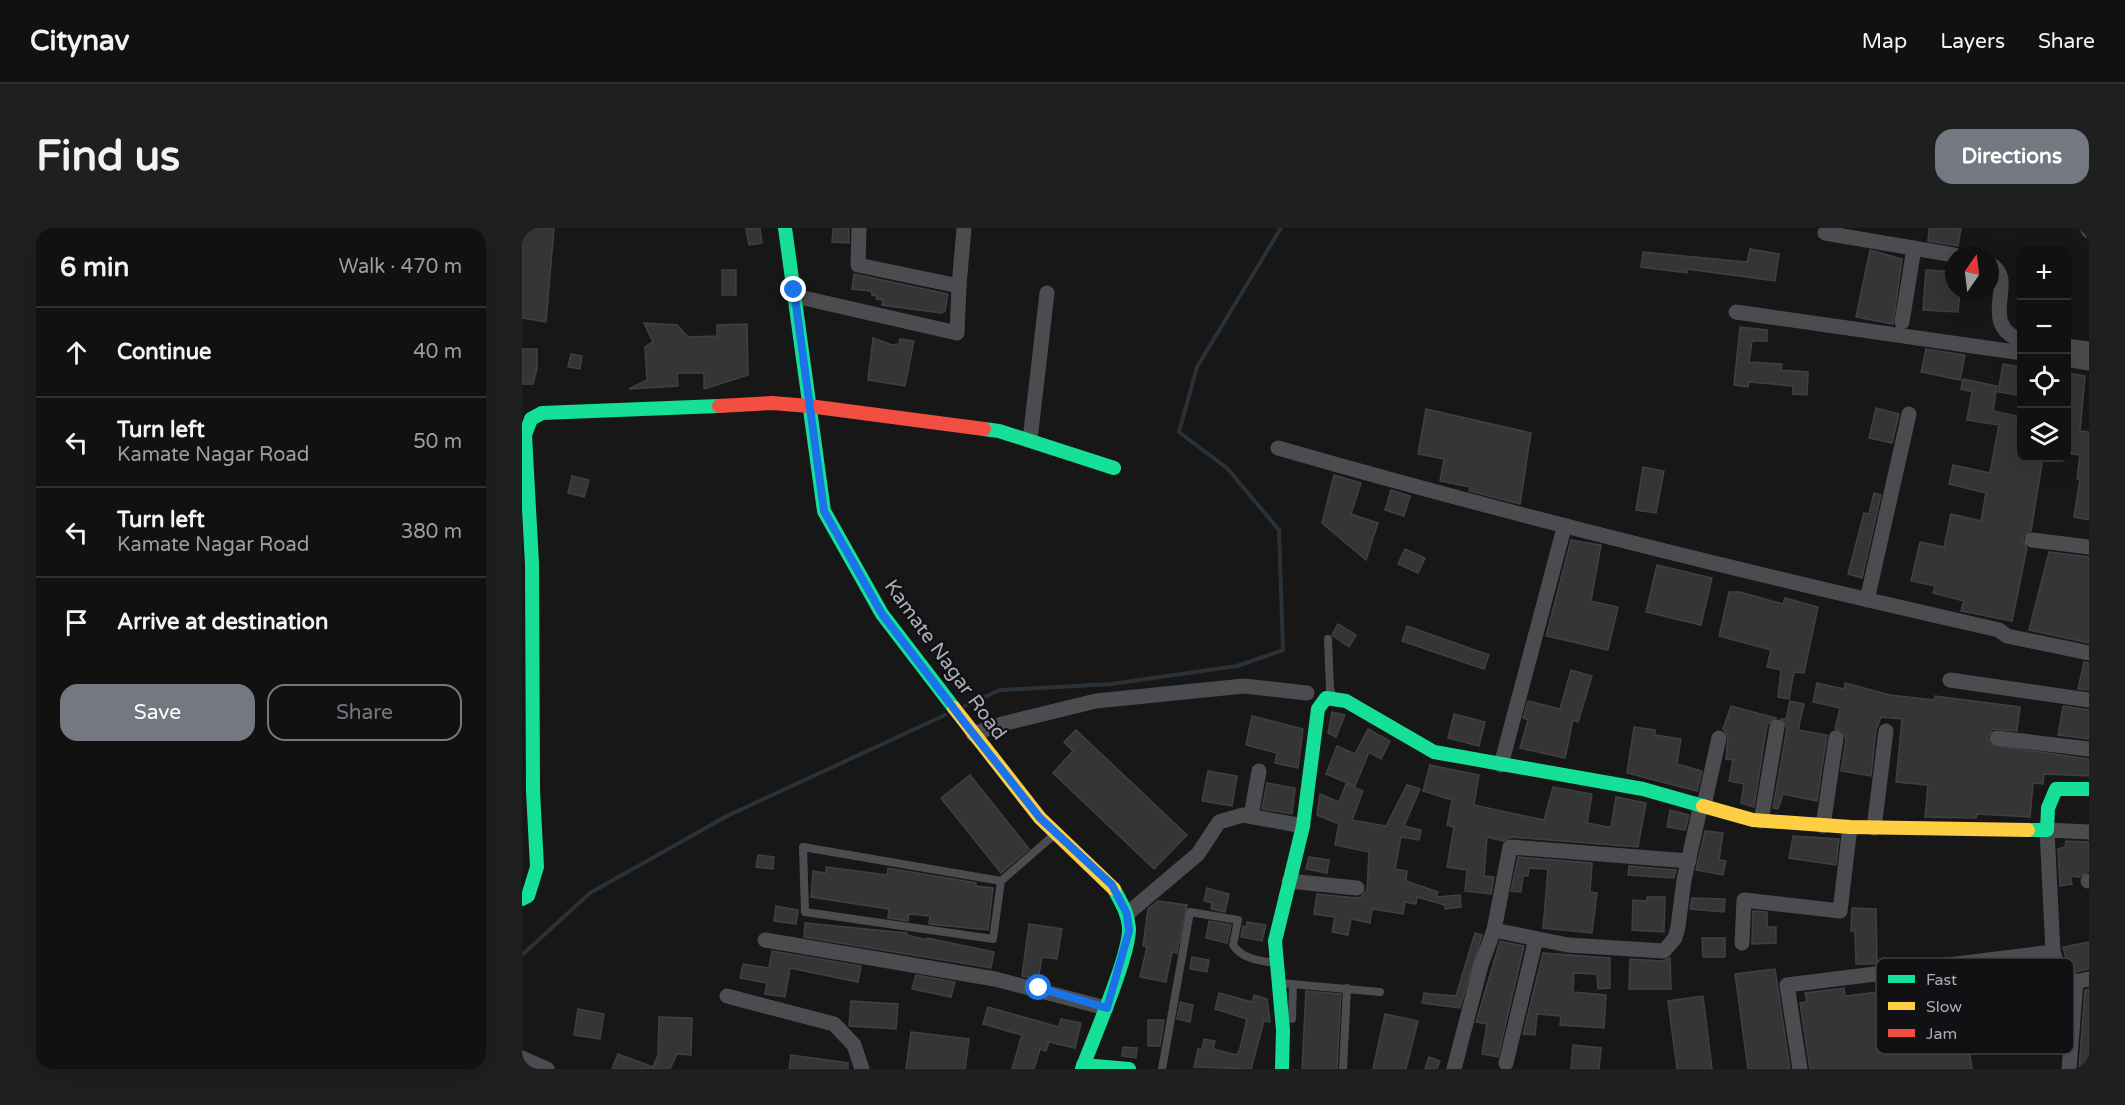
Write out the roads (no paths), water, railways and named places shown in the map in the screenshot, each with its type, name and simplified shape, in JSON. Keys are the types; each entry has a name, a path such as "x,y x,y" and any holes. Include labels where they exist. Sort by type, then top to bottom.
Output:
{"street":[{"name":"Kamate Nagar Road","path":"785,228 824,511 882,614 1040,818 1112,885 1127,914 1129,931 1127,942 1107,1008 1083,1067"},
{"path":"859,228 858,265 960,286"},
{"path":"795,296 957,333 964,228"},
{"path":"1826,234 1945,253"},
{"path":"1902,322 1914,248"},
{"path":"1999,275 2001,279 1998,317 2008,336 2017,339"},
{"path":"1030,440 1047,293"},
{"path":"1736,312 2017,352"},
{"path":"2071,347 2089,349"},
{"path":"2071,360 2089,363"},
{"path":"522,898 528,896 537,867 527,425 531,418 542,413 662,410 772,403 809,406 936,420 999,431 1114,468"},
{"path":"1867,600 1909,414"},
{"path":"1278,448 1564,528 2000,630 2007,636 2089,652"},
{"path":"1501,765 1564,528"},
{"path":"2032,540 2089,547"},
{"path":"1950,680 2089,700"},
{"path":"973,734 1002,724 1096,701 1244,686 1307,693"},
{"path":"1282,1069 1286,984 1277,963 1275,941 1303,826 1318,709 1321,702 1332,697 1346,701 1434,752 1643,789 1761,821 1874,828 2089,832"},
{"path":"1761,821 1778,727"},
{"path":"1874,828 1886,732"},
{"path":"1494,930 1568,945 1664,951 1675,938 1689,861 1719,738"},
{"path":"1823,826 1836,738"},
{"path":"1997,738 2089,749"},
{"path":"1251,816 1259,771"},
{"path":"2055,958 2047,830 2048,808 2056,789 2076,787 2089,789"},
{"path":"1127,914 1198,854 1219,822 1235,816 1251,816 1303,826"},
{"path":"1742,943 1744,900 1840,911 1850,827"},
{"path":"1454,1069 1481,965 1494,930 1510,847 1689,861"},
{"path":"1288,881 1357,888"},
{"path":"1506,1063 1536,939"},
{"path":"765,940 995,979 1107,1008"},
{"path":"2005,958 2053,952"},
{"path":"1800,1069 1787,985 1876,974"},
{"path":"2074,1037 2083,980"},
{"path":"727,996 834,1024 854,1046 862,1069"},
{"path":"2069,1069 2071,1054"},
{"path":"522,1058 547,1069"},
{"path":"1083,1067 1129,1069"}],"lane":[{"path":"1328,639 1332,697"},
{"path":"1001,881 803,847 805,912 993,939 1001,881 1057,833"},
{"path":"1162,1069 1191,912 1238,920 1233,945 1237,951 1254,960 1277,963"},
{"path":"1290,1069 1286,984 1380,992"},
{"path":"1343,1069 1347,988"}],"waterway":[{"path":"965,706 1000,690 1111,684 1237,666 1283,650 1279,530 1227,468 1179,432 1197,367 1281,228"},
{"path":"522,955 590,893 727,816 945,715"}]}
